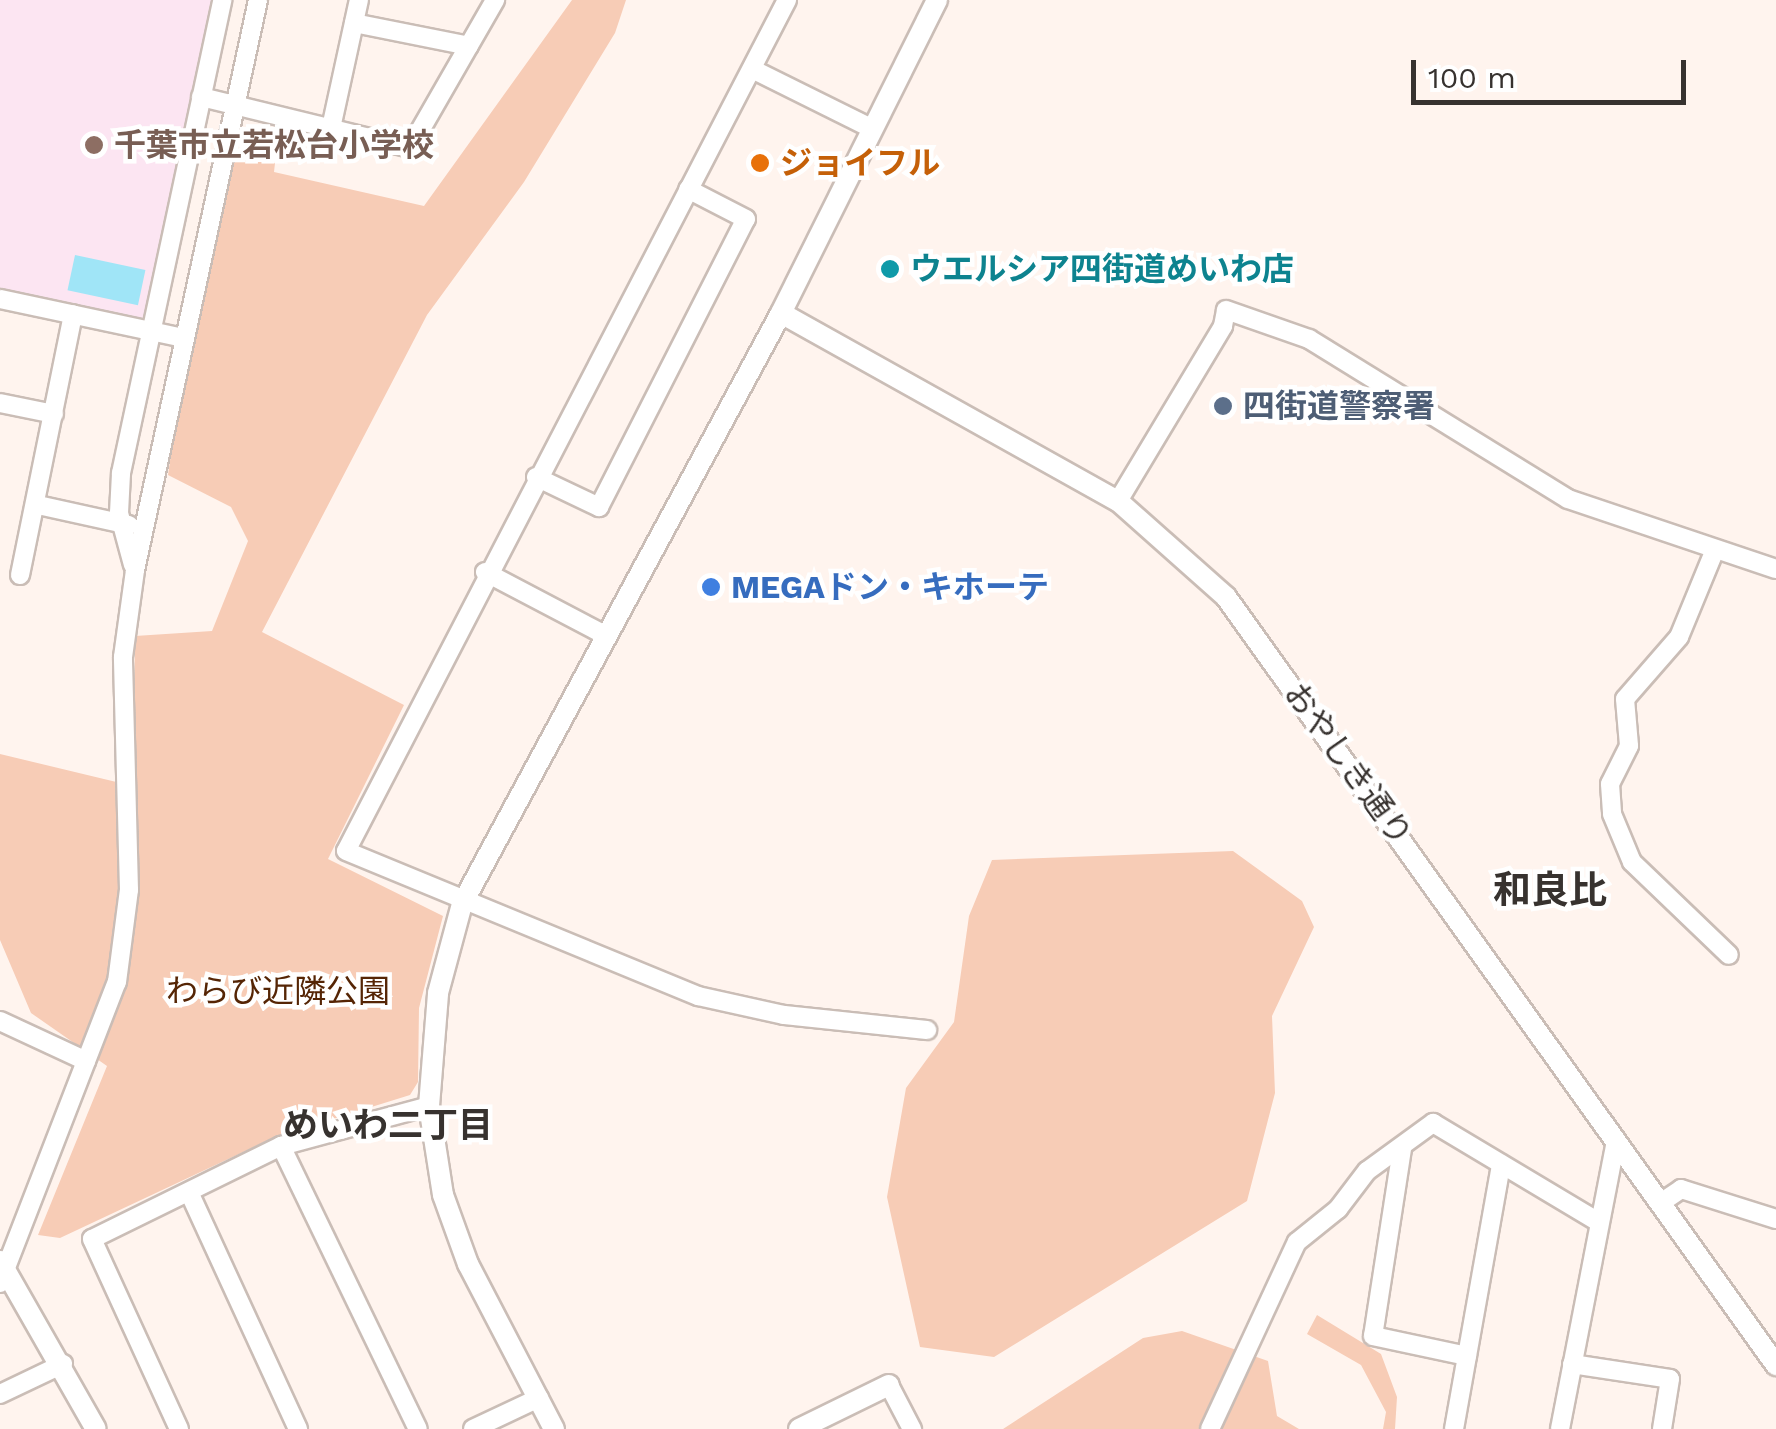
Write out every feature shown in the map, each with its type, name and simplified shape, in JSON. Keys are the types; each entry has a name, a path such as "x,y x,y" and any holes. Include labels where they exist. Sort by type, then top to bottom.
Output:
{"street":[{"path":"135,570 123,528 121,473 222,0"},
{"path":"96,1429 62,1364 3,1272 117,982 129,890 123,657 135,570 258,0"},
{"path":"331,128 359,0"},
{"path":"201,96 410,148 495,0"},
{"path":"788,0 485,572 346,851 462,904 698,996 784,1016 927,1030"},
{"path":"554,1429 468,1264 443,1195 429,1106 438,994 462,904 781,313 937,0"},
{"path":"354,24 469,46"},
{"path":"752,68 871,128"},
{"path":"536,477 599,507 746,219 688,189"},
{"path":"0,299 182,338"},
{"path":"1118,500 1224,326 1226,310 1309,338 1568,498 1714,552 1776,569"},
{"name":"おやしき通り","path":"781,313 1118,500 1226,596 1776,1366"},
{"path":"20,575 38,505 73,314"},
{"path":"0,403 54,414"},
{"path":"38,505 123,528 145,520"},
{"path":"1714,552 1679,638 1624,699 1629,746 1610,784 1612,814 1632,862 1729,955"},
{"path":"485,572 604,635"},
{"path":"0,1021 86,1061"},
{"path":"179,1429 92,1239 281,1146 429,1106"},
{"path":"1210,1429 1297,1242 1338,1209 1366,1172 1433,1123 1596,1220"},
{"path":"1560,1429 1596,1220 1616,1140"},
{"path":"281,1146 418,1429"},
{"path":"1402,1149 1373,1336 1467,1356"},
{"path":"1454,1429 1501,1164"},
{"path":"1662,1202 1682,1189 1776,1219"},
{"path":"189,1192 298,1429"},
{"path":"0,1394 62,1364"},
{"path":"1572,1364 1670,1379 1662,1429"},
{"path":"799,1429 889,1385 912,1429"},
{"path":"473,1429 538,1398"}],"shaded area":[{"name":"千葉市立若松台小学校","path":"0,0 219,0 150,315 141,320 0,290"}],"green space":[{"name":"わらび近隣公園","path":"572,0 626,0 615,33 524,182 427,315 262,632 404,705 328,859 443,916 419,1008 418,1082 410,1095 275,1137 60,1238 38,1235 107,1066 31,1013 0,940 0,754 133,786 135,636 212,631 248,541 231,507 168,475 186,346 229,161 236,155 275,163 274,172 424,206"},
{"path":"1233,851 1302,901 1314,927 1272,1016 1275,1093 1247,1201 994,1357 920,1347 887,1197 906,1088 954,1022 969,916 992,860"},
{"path":"1317,1315 1381,1354 1397,1397 1395,1429 1383,1429 1386,1412 1361,1365 1307,1334"},
{"path":"1182,1331 1268,1361 1277,1416 1299,1429 1003,1429 1143,1338"}],"water":[{"path":"75,255 145,270 138,305 68,290"}],"place":[{"name":"千葉市立若松台小学校","path":"94,145"},
{"name":"ジョイフル","path":"760,163"},
{"name":"ウエルシア四街道めいわ店","path":"890,269"},
{"name":"四街道警察署","path":"1223,406"},
{"name":"MEGAドン・キホーテ","path":"711,587"}],"district":[{"name":"和良比","path":"1550,891"},
{"name":"めいわ二丁目","path":"388,1125"}]}
